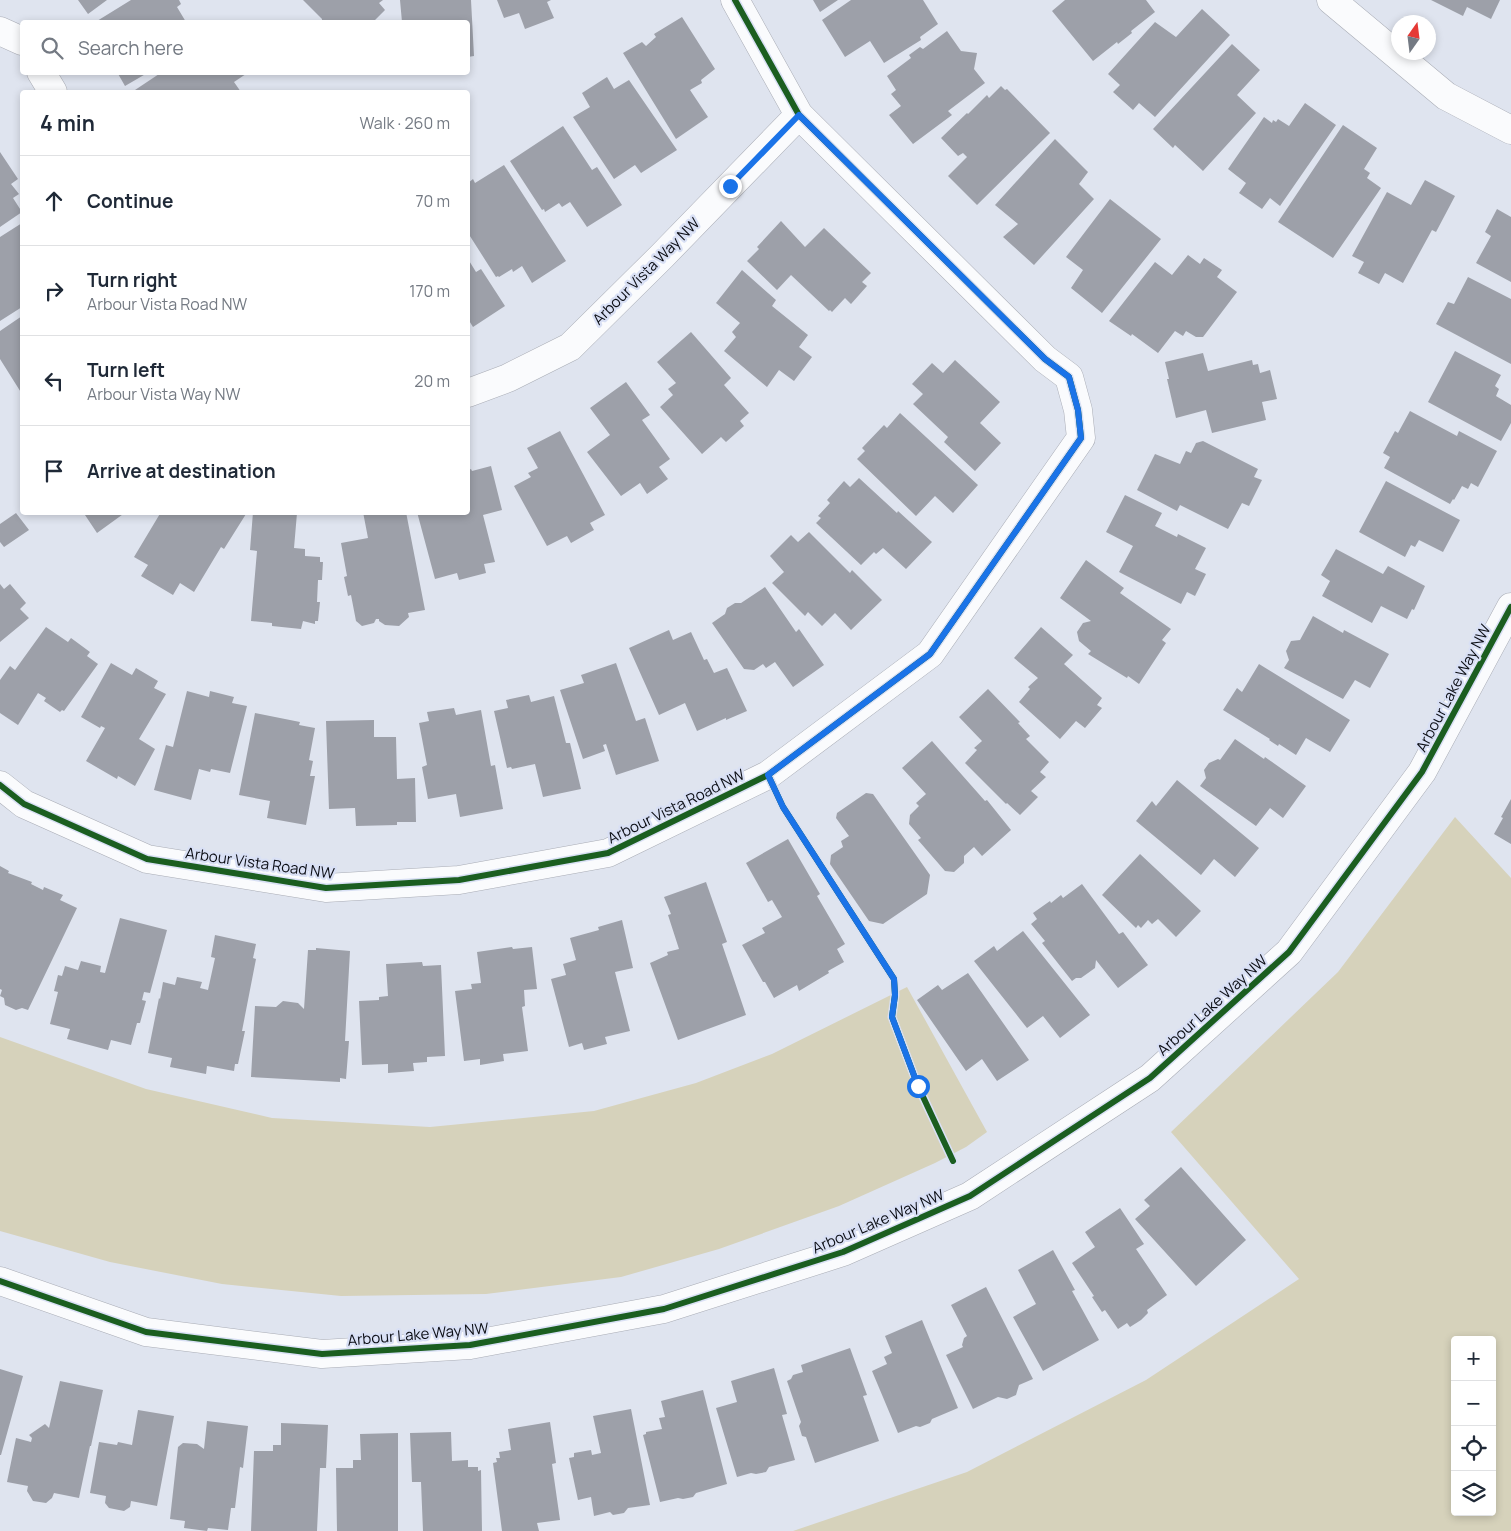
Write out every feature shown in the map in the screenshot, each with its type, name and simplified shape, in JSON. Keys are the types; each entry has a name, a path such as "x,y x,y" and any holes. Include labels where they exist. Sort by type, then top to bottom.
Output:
{"street":[{"name":"Arbour Vista Road NW","path":"0,785 24,804 147,859 326,888 459,880 608,853 768,775 930,654 1081,438 1078,410 1069,377 1045,359 799,115 735,0"},
{"path":"1331,0 1446,96 1511,130"},
{"path":"0,31 20,40"},
{"path":"43,75 52,90"},
{"name":"Arbour Vista Way NW","path":"470,392 508,378 570,347 662,256 799,115"},
{"name":"Arbour Lake Way NW","path":"0,1281 146,1332 322,1354 470,1345 664,1309 844,1252 970,1196 1150,1078 1288,952 1422,772 1511,607"}],"shaded area":[{"path":"1455,817 1511,878 1511,1531 793,1531 967,1472 1146,1380 1299,1279 1171,1132 1338,972"},
{"path":"907,987 987,1132 966,1147 935,1163 839,1206 719,1249 621,1277 486,1294 341,1296 222,1284 110,1262 0,1231 0,1037 146,1089 272,1118 430,1127 594,1111 696,1083 772,1054"}],"building":[{"path":"78,0 107,0 88,14"},
{"path":"131,0 179,0 181,4 177,7 185,20 99,20"},
{"path":"303,0 383,0 379,3 385,10 375,20 322,19"},
{"path":"400,0 471,0 474,56 470,57 470,20 402,20"},
{"path":"497,0 551,0 547,2 554,18 525,29 519,13 504,18"},
{"path":"813,0 838,0 820,12"},
{"path":"851,0 923,0 938,24 920,37 921,40 884,63 870,41 845,57 822,20"},
{"path":"1065,0 1146,0 1155,12 1131,31 1132,33 1093,61 1052,11"},
{"path":"1431,0 1500,0 1491,19 1467,7 1463,16"},
{"path":"1202,9 1230,35 1155,117 1139,103 1133,110 1113,92 1120,85 1108,74 1155,22 1176,37"},
{"path":"682,17 715,69 701,80 702,83 690,90 708,117 676,139 623,53 642,42 646,46 656,37 654,34"},
{"path":"947,31 961,51 977,53 974,69 985,83 948,111 952,115 913,144 889,115 901,106 891,94 896,90 887,76 911,58 909,55 920,47 923,49"},
{"path":"1232,44 1260,70 1237,95 1256,113 1203,171 1175,145 1173,148 1153,129"},
{"path":"119,75 144,75 125,86"},
{"path":"158,75 244,75 234,82 240,90 135,90"},
{"path":"607,77 614,89 629,80 677,150 641,173 635,165 614,179 573,117 590,107 582,93"},
{"path":"1001,86 1005,90 1007,89 1050,133 977,205 948,176 967,157 963,153 958,156 941,138 987,95 989,98"},
{"path":"1305,103 1336,125 1280,206 1270,198 1262,209 1239,193 1246,183 1228,169 1264,117 1272,123 1273,120 1276,122 1278,119 1289,126"},
{"path":"1343,125 1377,148 1364,169 1370,173 1367,178 1381,188 1333,258 1278,222"},
{"path":"563,126 592,170 597,167 622,205 587,227 570,202 562,207 559,203 545,212 544,209 542,210 510,161"},
{"path":"1055,139 1088,172 1079,184 1094,199 1034,265 1003,237 1018,224 995,205"},
{"path":"0,152 18,179 11,184 19,194 13,198 20,209 20,213 0,227"},
{"path":"504,165 566,261 532,283 522,266 513,272 512,269 496,277 470,236 470,181 473,179 475,183"},
{"path":"1425,180 1455,196 1436,232 1432,230 1403,283 1385,273 1379,284 1358,273 1364,262 1352,256 1387,192 1411,205"},
{"path":"1110,199 1161,239 1102,313 1071,288 1083,270 1066,257"},
{"path":"1497,209 1511,217 1511,282 1476,263 1491,236 1485,232"},
{"path":"781,221 805,247 824,228 871,273 862,282 867,286 851,304 845,298 832,312 829,311 791,275 777,290 747,261"},
{"path":"20,224 20,308 0,321 0,237"},
{"path":"1188,255 1200,264 1204,258 1222,270 1217,277 1237,292 1203,337 1196,337 1186,331 1183,336 1175,331 1158,353 1132,334 1131,336 1109,321 1155,262 1172,275"},
{"path":"470,262 476,272 481,269 505,306 473,327 470,322"},
{"path":"742,270 776,300 772,306 808,335 799,347 812,357 794,381 779,370 767,387 724,351 736,337 732,332 740,323 716,303"},
{"path":"1468,277 1511,299 1511,364 1436,324 1448,302 1454,304"},
{"path":"20,317 20,391 0,359 0,331"},
{"path":"691,332 731,378 724,385 749,413 740,421 744,426 726,442 721,437 702,454 660,407 673,395 668,389 676,383 657,362"},
{"path":"1455,351 1501,375 1495,386 1499,389 1496,396 1511,405 1511,423 1501,441 1428,402"},
{"path":"1203,353 1208,371 1252,360 1253,365 1258,364 1260,373 1270,370 1277,399 1262,402 1266,420 1212,433 1206,410 1176,418 1165,362"},
{"path":"955,360 1000,402 980,423 1001,443 975,471 944,442 948,437 913,404 923,394 912,384 932,363 943,373"},
{"path":"626,382 650,415 642,420 670,459 659,467 668,479 647,494 640,483 621,496 587,452 610,435 590,408"},
{"path":"1410,411 1457,436 1459,431 1497,451 1478,487 1471,483 1468,489 1462,486 1450,504 1384,468 1390,457 1383,453 1395,431 1398,433"},
{"path":"900,413 978,485 953,513 935,496 916,516 857,459 865,451 862,448 884,425 887,428"},
{"path":"560,431 605,515 590,523 594,530 571,543 567,536 547,546 514,486 531,477 528,473 538,468 527,448"},
{"path":"1203,441 1258,469 1254,477 1262,480 1249,506 1242,503 1228,529 1180,505 1177,511 1137,490 1155,454 1180,464 1186,451 1191,453 1196,443"},
{"path":"491,466 502,510 483,515 495,562 484,564 486,573 459,580 457,573 435,579 418,515 470,515 470,469 472,471"},
{"path":"859,478 932,542 906,569 883,548 876,554 874,552 861,565 816,523 821,518 818,516 830,503 827,500 844,481 850,487"},
{"path":"1386,481 1460,520 1443,552 1419,540 1415,547 1411,545 1405,557 1359,532"},
{"path":"1125,495 1162,513 1155,526 1177,537 1178,534 1206,548 1195,569 1206,574 1195,596 1187,592 1181,604 1119,572 1133,546 1106,532"},
{"path":"16,513 29,530 4,547 0,542 0,524"},
{"path":"85,515 122,515 97,533"},
{"path":"159,515 245,515 224,549 221,547 194,592 180,583 173,595 141,576 148,565 134,557"},
{"path":"253,515 297,515 294,548 305,549 305,556 320,557 320,562 323,562 322,580 318,580 317,602 320,602 318,621 315,621 315,624 303,621 301,629 272,626 272,623 251,621 257,551 250,550"},
{"path":"364,515 407,515 425,610 408,613 409,617 399,626 385,625 379,619 376,619 374,623 362,626 356,621 351,595 348,596 344,577 347,576 341,543 368,538"},
{"path":"809,532 850,573 852,570 882,600 851,630 835,613 822,626 808,612 805,616 772,583 784,572 770,556 791,535 798,542"},
{"path":"1336,549 1383,574 1388,566 1425,586 1414,610 1412,609 1407,619 1381,606 1372,623 1322,596 1330,581 1321,575"},
{"path":"1086,560 1124,588 1120,593 1171,629 1162,640 1166,643 1139,684 1088,654 1091,651 1079,641 1077,632 1083,623 1091,621 1060,598"},
{"path":"0,584 4,589 10,584 26,603 20,609 29,618 0,642"},
{"path":"765,587 796,632 799,629 824,665 793,687 775,662 766,668 763,664 754,670 744,669 712,623 725,614 727,608 735,603 741,603"},
{"path":"1313,616 1343,633 1344,630 1389,654 1370,688 1355,680 1343,699 1284,668 1289,660 1286,651 1291,641 1300,640"},
{"path":"46,627 68,642 71,638 90,652 87,656 98,664 64,711 60,712 44,701 46,698 38,693 18,725 0,713 0,680 10,666 15,670"},
{"path":"1041,627 1073,655 1064,664 1102,698 1097,705 1102,708 1085,728 1076,721 1060,739 1019,702 1030,689 1028,687 1038,678 1014,658"},
{"path":"669,630 673,640 691,632 704,660 707,659 714,673 727,668 747,711 697,731 685,703 659,715 629,648"},
{"path":"111,663 132,675 136,668 158,681 154,688 166,694 139,739 155,749 135,786 118,776 117,779 86,761 105,728 101,726 100,728 81,717"},
{"path":"616,663 636,721 645,718 659,761 616,775 606,744 603,745 605,751 583,759 560,690 584,683 581,675"},
{"path":"1259,664 1350,720 1330,752 1306,738 1296,755 1279,744 1278,746 1223,710 1237,688 1242,692"},
{"path":"988,689 1020,722 1018,723 1030,736 1026,739 1049,762 1040,772 1046,777 1031,791 1038,797 1020,815 1006,804 965,763 977,750 974,748 982,741 959,717"},
{"path":"187,691 209,697 210,691 234,697 232,703 247,706 230,773 211,769 210,772 199,769 191,800 154,790 166,745 173,747"},
{"path":"529,695 531,702 554,696 566,743 570,743 581,789 543,797 535,764 512,769 511,767 507,768 494,711 508,708 506,700"},
{"path":"454,708 456,715 481,710 491,766 495,765 503,809 460,817 456,794 428,799 422,767 427,765 419,723 429,721 427,712"},
{"path":"255,713 300,722 299,725 315,728 309,760 313,761 310,776 315,776 306,825 267,818 270,801 239,795"},
{"path":"374,720 374,737 396,737 397,779 415,778 416,822 397,822 397,825 356,826 355,808 329,809 326,721"},
{"path":"1235,739 1264,759 1265,757 1306,786 1283,818 1270,808 1256,826 1200,786 1206,778 1204,770 1209,763 1220,760"},
{"path":"932,741 985,801 987,800 1011,830 982,856 974,847 964,856 964,863 954,872 945,871 918,840 921,838 909,824 910,815 919,806 916,803 926,794 902,768"},
{"path":"1177,780 1259,848 1235,877 1214,859 1201,875 1136,821 1152,801 1156,806"},
{"path":"866,793 873,794 930,875 927,894 883,924 869,921 830,864 831,855 843,847 841,841 849,836 836,818 837,813"},
{"path":"1511,799 1511,844 1494,834"},
{"path":"788,839 820,894 817,896 845,944 837,949 844,962 799,991 797,985 774,998 742,945 765,933 762,928 782,917 772,900 768,902 746,863"},
{"path":"1140,854 1201,911 1176,937 1158,919 1152,924 1148,920 1141,928 1138,925 1136,928 1102,895"},
{"path":"0,866 9,871 8,873 32,882 31,884 43,890 44,887 63,895 60,900 77,908 28,1010 22,1008 16,1010 5,1005 4,998 0,996 2,990 0,989"},
{"path":"706,882 727,942 722,944 746,1015 678,1040 650,963 668,955 667,952 679,949 668,915 671,914 664,897"},
{"path":"1082,884 1119,934 1123,932 1148,965 1118,988 1096,960 1095,968 1081,978 1076,978 1072,981 1042,943 1045,941 1031,924 1037,919 1033,913 1061,895 1063,898"},
{"path":"120,918 167,930 150,993 144,992 142,1000 146,1001 131,1045 111,1040 108,1050 67,1039 70,1029 50,1024 58,992 54,991 58,975 62,976 65,966 78,970 81,961 101,966 100,972 105,973"},
{"path":"622,920 633,968 615,972 630,1031 605,1037 607,1044 584,1050 582,1043 569,1047 551,979 566,975 563,964 576,960 570,938 599,930 598,927"},
{"path":"1023,931 1090,1015 1060,1038 1043,1016 1027,1028 974,961 994,946 997,951"},
{"path":"215,935 256,944 253,958 256,959 242,1031 245,1031 238,1064 235,1064 234,1071 207,1066 206,1074 170,1067 172,1058 148,1053 163,982 175,985 177,977 202,982 200,988 208,990 215,958 211,957"},
{"path":"512,947 513,949 532,947 537,989 524,990 525,1006 522,1007 528,1051 503,1054 504,1061 480,1065 480,1059 464,1061 455,991 472,989 471,984 481,983 477,952"},
{"path":"316,948 350,951 345,1041 349,1041 346,1079 340,1078 340,1082 251,1077 255,1006 276,1007 283,1001 298,1003 304,1009 308,950 316,950"},
{"path":"422,962 423,966 441,965 445,1056 427,1057 427,1062 413,1063 414,1071 388,1073 388,1064 362,1065 359,1001 379,1000 379,997 388,996 386,964"},
{"path":"968,973 1029,1060 997,1081 982,1059 966,1071 917,1000 938,985 942,990"},
{"path":"1181,1167 1246,1240 1196,1286 1135,1219 1150,1206 1144,1200"},
{"path":"1120,1208 1144,1244 1136,1249 1167,1295 1147,1310 1148,1313 1141,1320 1130,1327 1127,1323 1118,1329 1105,1310 1102,1312 1092,1297 1094,1296 1072,1263 1095,1247 1085,1232"},
{"path":"1053,1250 1075,1290 1072,1291 1099,1340 1043,1371 1013,1317 1036,1304 1018,1270"},
{"path":"986,1287 1033,1379 1019,1385 1016,1395 1007,1399 998,1397 973,1409 946,1355 963,1347 964,1338 967,1336 951,1305"},
{"path":"922,1320 958,1408 932,1419 930,1423 898,1433 872,1371 887,1364 884,1357 892,1353 885,1336"},
{"path":"850,1348 867,1395 863,1396 879,1441 815,1463 806,1437 802,1436 799,1426 801,1422 787,1381 793,1375 803,1372 801,1365"},
{"path":"774,1368 787,1414 782,1415 795,1460 769,1467 766,1472 751,1473 737,1477 716,1408 737,1402 731,1381"},
{"path":"0,1369 23,1376 1,1455 0,1455"},
{"path":"60,1381 103,1390 91,1446 79,1498 54,1493 52,1498 46,1503 33,1501 27,1491 28,1486 7,1482 16,1438 31,1442 32,1438 29,1435 45,1424 49,1428"},
{"path":"703,1390 727,1484 696,1493 693,1497 660,1502 643,1435 646,1432 662,1429 659,1418 665,1417 661,1401"},
{"path":"631,1409 650,1505 628,1508 624,1513 613,1515 610,1512 594,1516 591,1497 578,1500 569,1458 574,1457 574,1453 591,1450 592,1455 601,1453 593,1416"},
{"path":"138,1410 174,1416 157,1506 131,1501 130,1507 124,1511 109,1508 105,1503 106,1496 90,1493 99,1442 117,1445 118,1442 132,1445"},
{"path":"207,1421 248,1426 243,1468 240,1467 235,1508 231,1508 228,1530 208,1528 207,1531 184,1528 185,1521 170,1519 178,1447 183,1443 197,1444 204,1449"},
{"path":"550,1422 556,1463 552,1464 560,1520 537,1523 539,1531 502,1531 493,1463 497,1462 496,1458 500,1458 499,1452 511,1450 508,1429"},
{"path":"281,1423 328,1425 326,1468 320,1468 317,1531 251,1531 254,1451 273,1451 273,1445 281,1445"},
{"path":"451,1432 452,1461 468,1460 468,1467 478,1467 478,1471 481,1470 482,1531 423,1531 421,1482 412,1482 410,1433"},
{"path":"398,1433 398,1531 337,1531 336,1468 353,1468 353,1460 361,1460 360,1434"}],"cycle path":[{"path":"0,785 24,804 147,859 326,888 459,880 608,853 768,775 930,654 1081,438 1078,410 1069,377 1045,359 799,115 735,0"},
{"path":"0,1281 146,1332 322,1354 470,1345 664,1309 843,1252 970,1196 1150,1078 1289,952 1422,772 1511,607"},
{"path":"768,775 783,807 894,979 895,995 892,1017 918,1086 953,1161"}],"route":[{"path":"730,186 799,115 1045,359 1069,377 1078,410 1081,438 930,654 768,775 783,807 894,979 895,995 892,1017 918,1086"}]}
